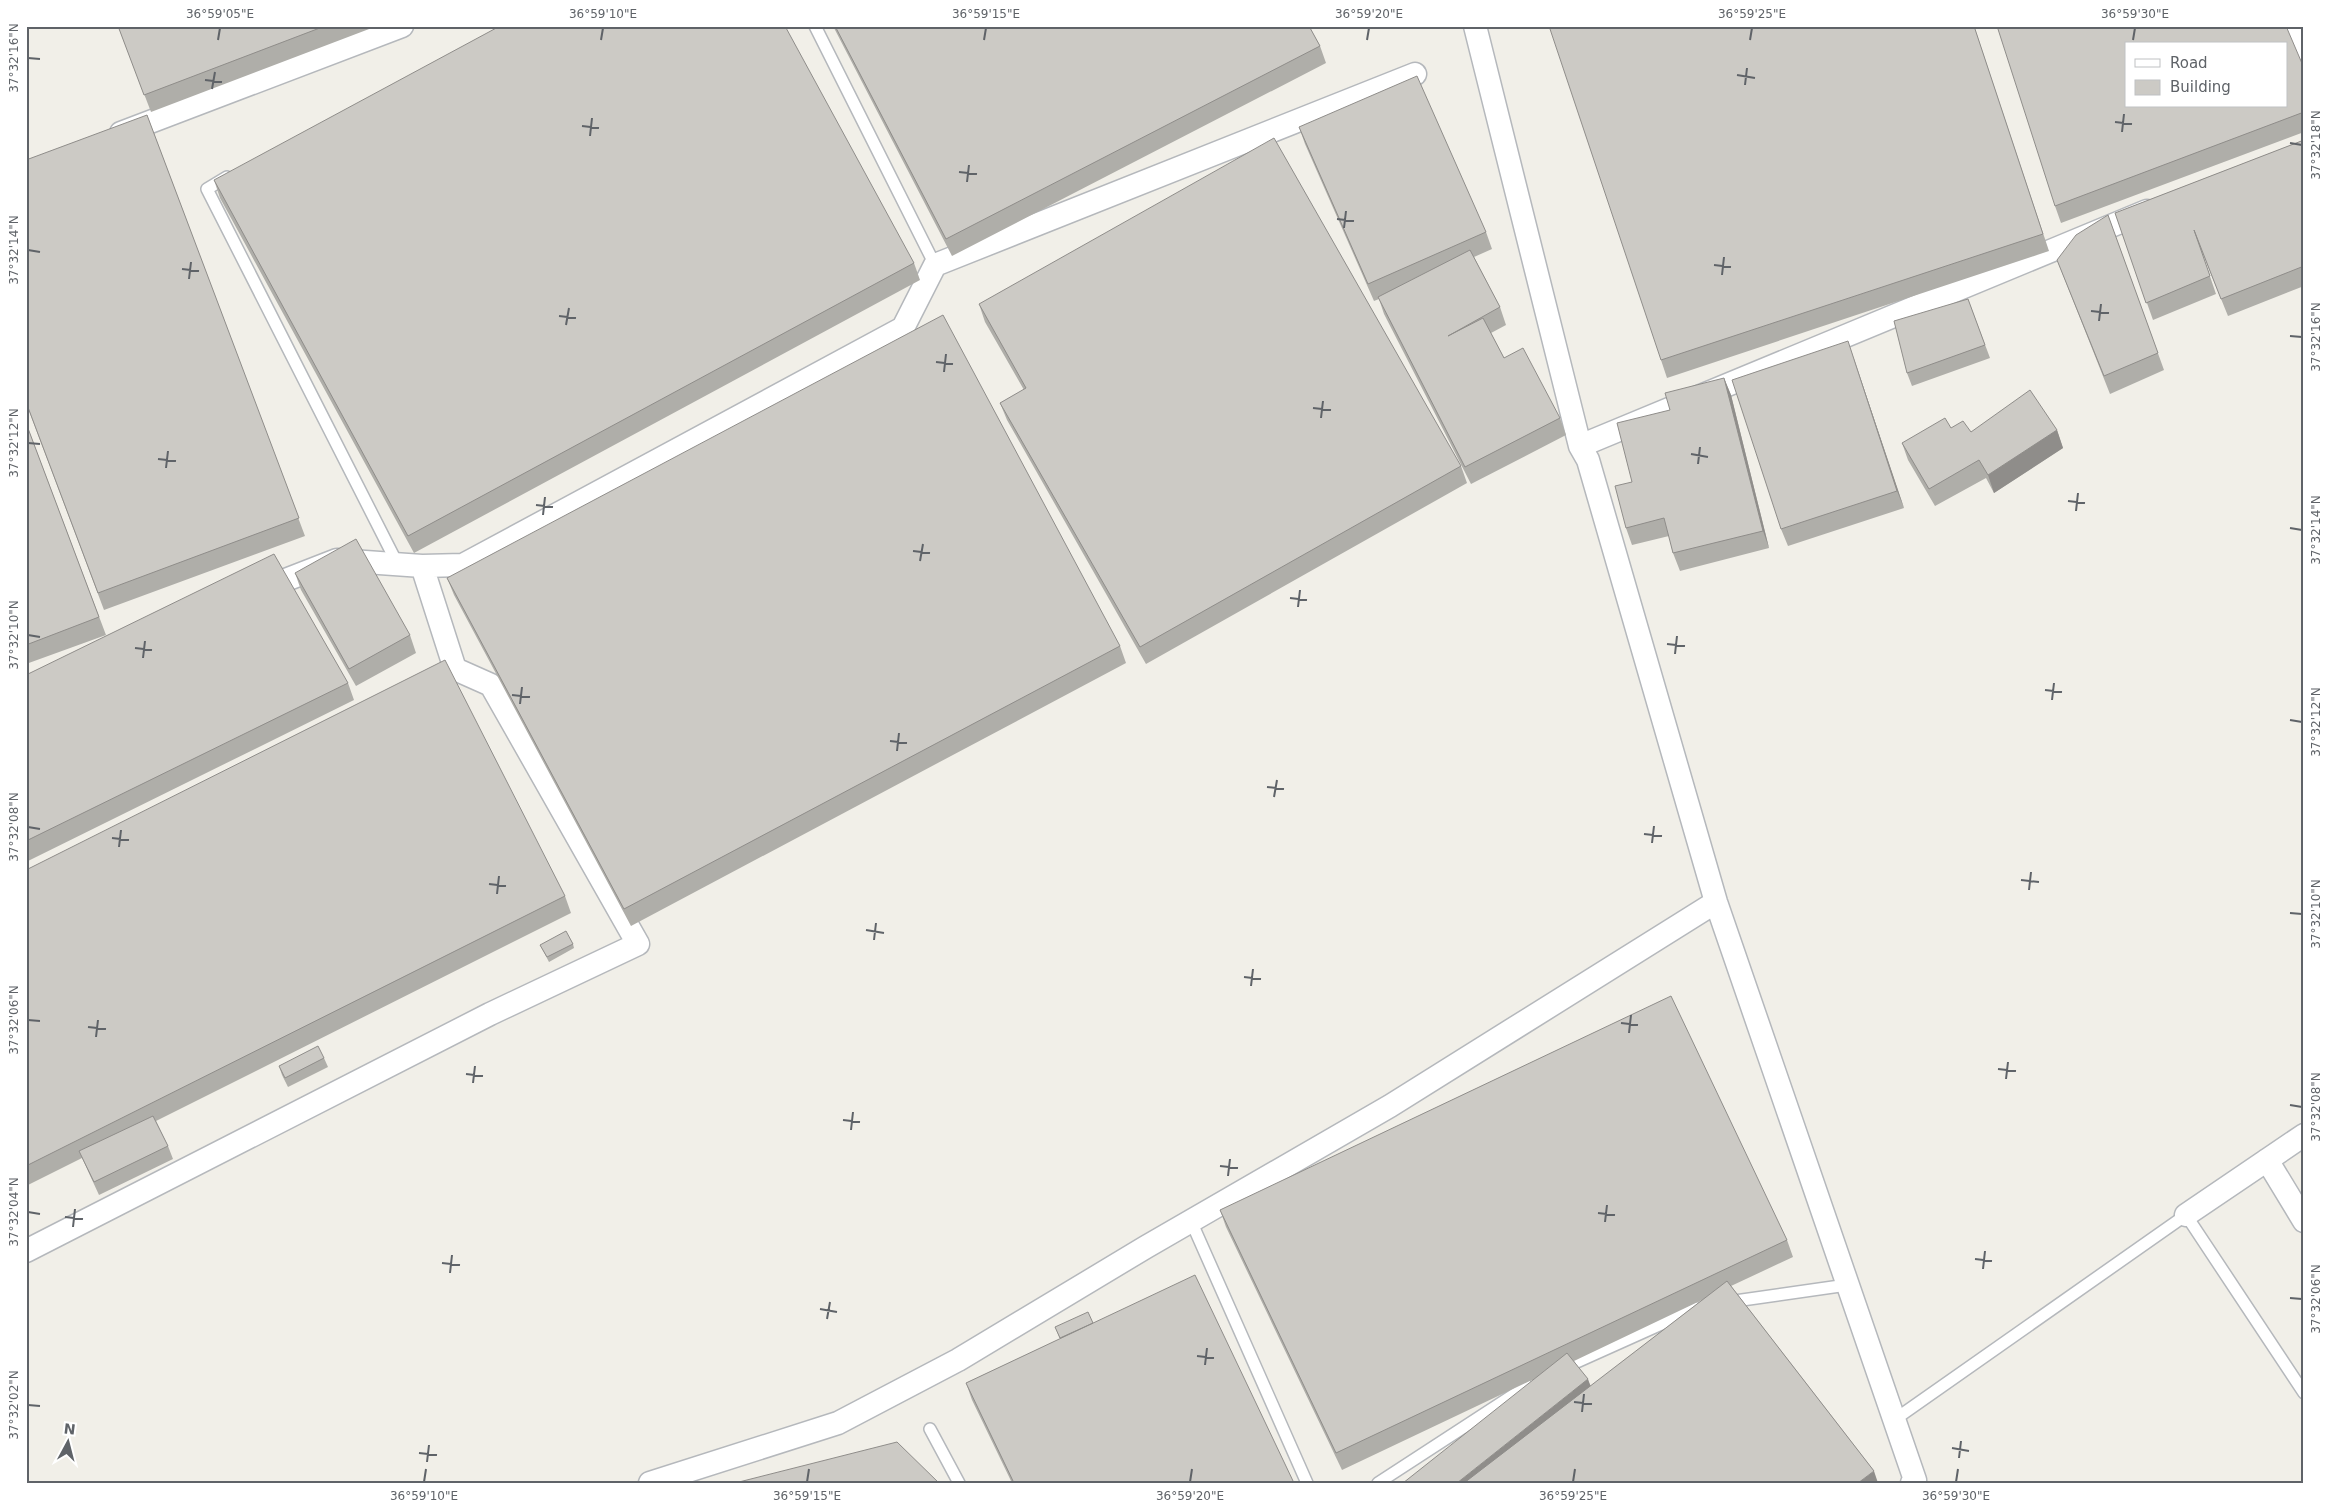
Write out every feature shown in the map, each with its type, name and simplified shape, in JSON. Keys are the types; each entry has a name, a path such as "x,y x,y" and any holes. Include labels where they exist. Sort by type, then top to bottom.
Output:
{"street":[{"path":"100,141 402,26"},
{"path":"1475,26 1580,446 1588,460 1716,902 1915,1480 1912,1483"},
{"path":"2289,26 2304,65"},
{"path":"236,599 337,560 422,566 463,565 903,328 935,265 1415,74"},
{"path":"1580,446 2166,203"},
{"path":"26,1251 490,1014 638,944 491,685 455,669 422,566"},
{"path":"650,1483 838,1423 958,1360 1191,1221 1390,1106 1716,902"},
{"path":"2186,1215 2304,1135"},
{"path":"2267,1160 2304,1221"}],"lane":[{"path":"816,26 935,265"},
{"path":"241,170 206,188 398,565"},
{"path":"1894,1420 2186,1215 2304,1393"},
{"path":"1191,1221 1307,1483"},
{"path":"1378,1483 1542,1377 1702,1305 1847,1285"},
{"path":"930,1429 959,1483"}],"building":[{"path":"118,26 325,26 144,95"},
{"path":"500,26 785,26 914,263 408,536 214,180"},
{"path":"835,26 1309,26 1320,46 946,239"},
{"path":"1549,26 1974,26 2043,234 1661,360"},
{"path":"1997,26 2286,26 2304,68 2304,112 2055,206"},
{"path":"1417,76 1486,232 1368,284 1299,127"},
{"path":"147,115 299,518 98,593 26,402 26,160"},
{"path":"1274,138 1461,466 1140,647 1000,403 1026,388 979,304"},
{"path":"2304,140 2304,266 2221,299 2194,230 2210,276 2146,303 2115,213"},
{"path":"2108,215 2158,353 2104,376 2057,260 2076,235"},
{"path":"1470,250 1500,307 1448,336 1483,318 1504,358 1523,348 1560,418 1465,467 1378,297"},
{"path":"1968,299 1985,345 1907,373 1894,321"},
{"path":"943,315 1120,646 624,909 447,578"},
{"path":"1848,341 1897,491 1781,529 1732,380"},
{"path":"1724,378 1763,531 1673,553 1664,518 1626,528 1615,486 1632,482 1617,423 1670,410 1665,393"},
{"path":"2030,390 2057,430 1988,475 1979,460 1929,489 1902,443 1945,418 1951,428 1963,421 1971,432"},
{"path":"26,423 99,617 26,645"},
{"path":"356,539 410,635 349,669 295,573"},
{"path":"274,554 348,683 26,841 26,675"},
{"path":"445,660 565,896 26,1166 26,870"},
{"path":"566,931 573,944 547,957 540,945"},
{"path":"1671,996 1787,1240 1336,1453 1220,1210"},
{"path":"318,1046 324,1058 285,1078 279,1066"},
{"path":"153,1116 168,1146 94,1182 79,1151"},
{"path":"1195,1275 1294,1483 1014,1483 966,1383"},
{"path":"1727,1281 1874,1471 1858,1483 1464,1483"},
{"path":"1088,1312 1093,1323 1060,1338 1055,1327"},
{"path":"1567,1353 1588,1379 1457,1483 1403,1483"},
{"path":"897,1442 939,1483 735,1483"}]}
